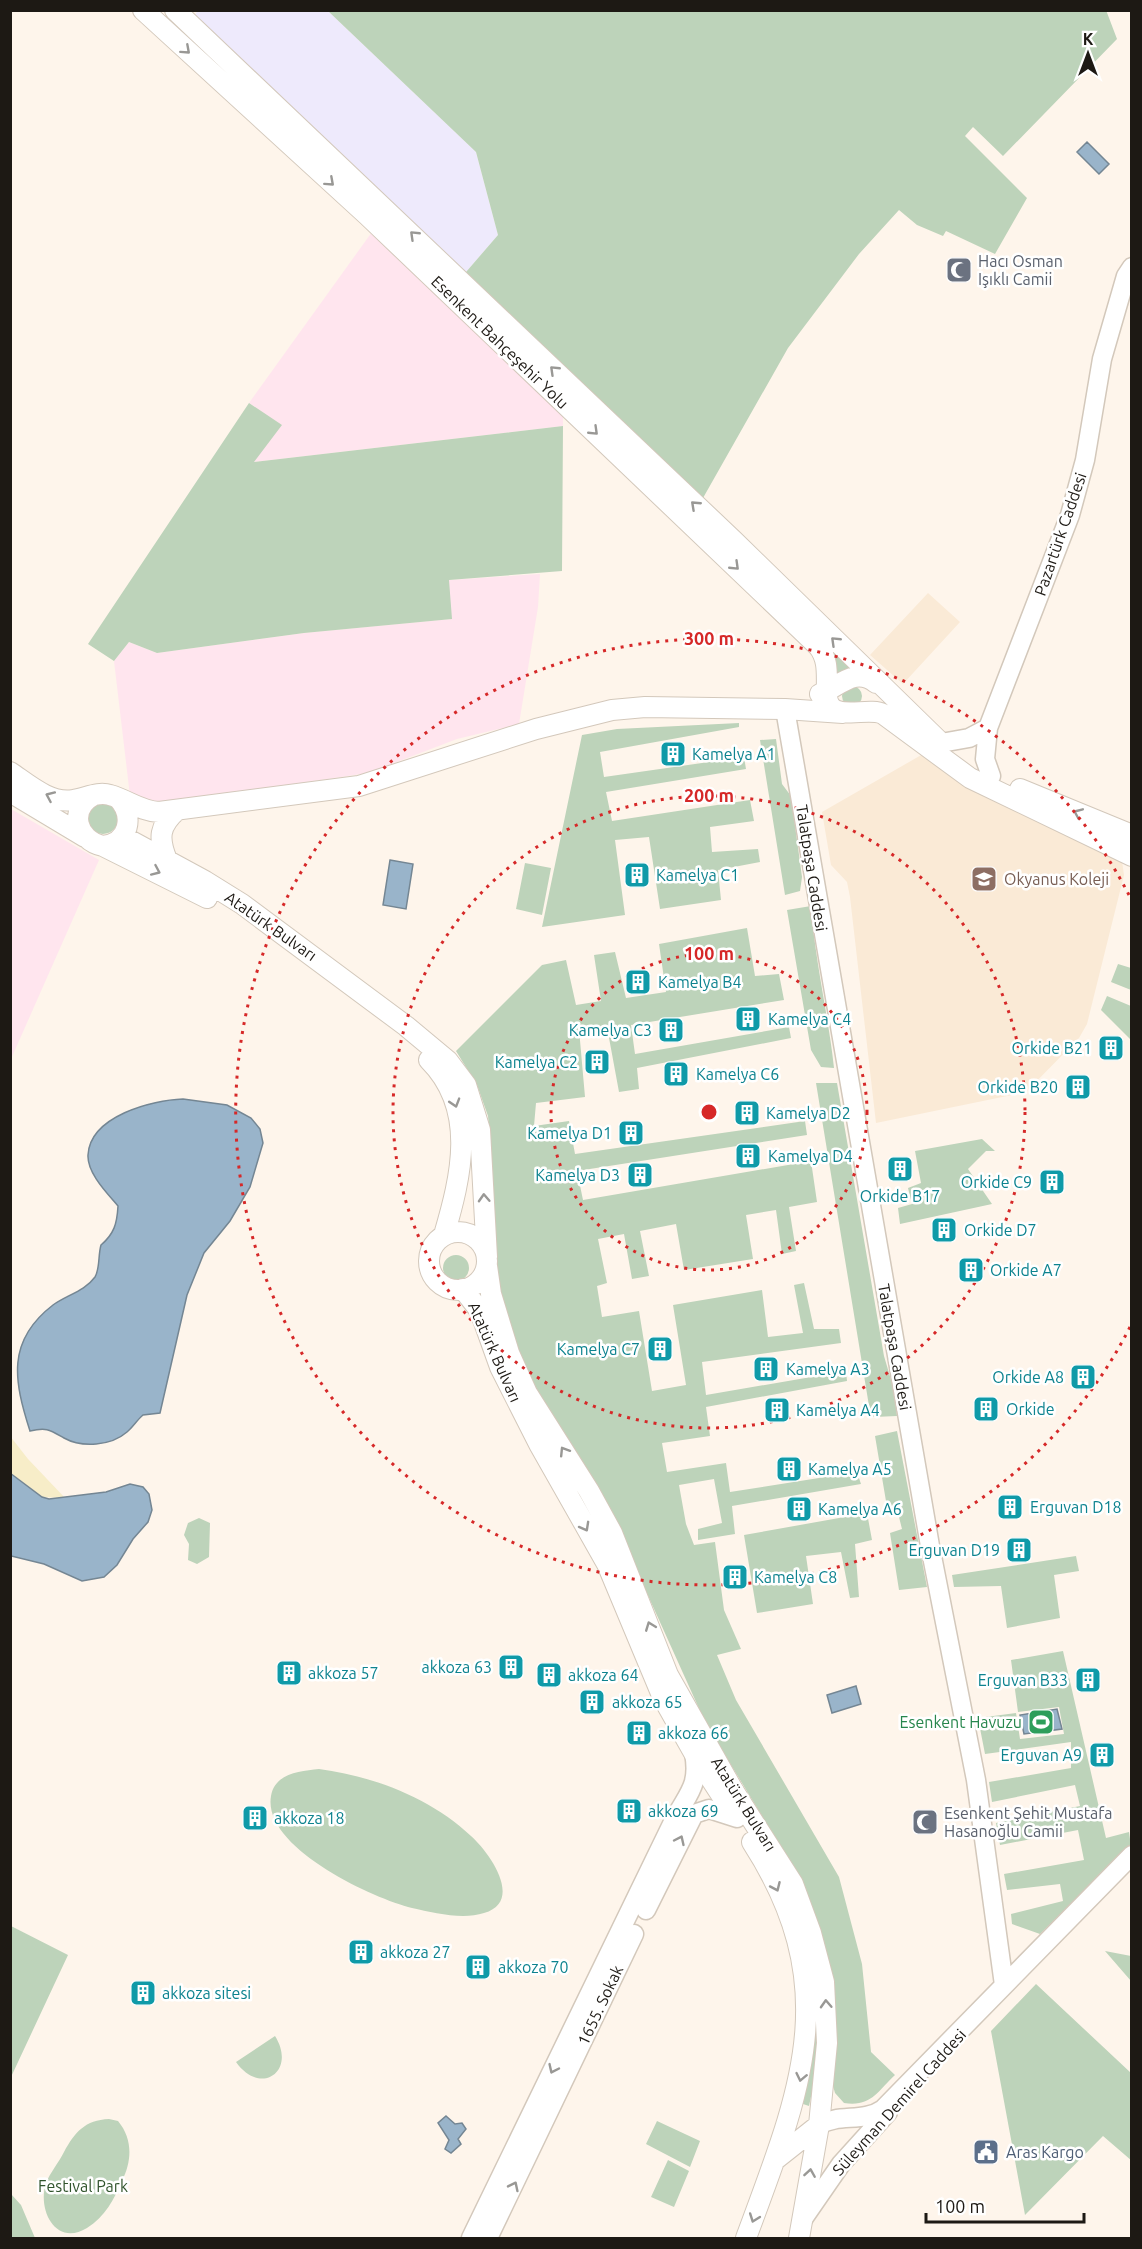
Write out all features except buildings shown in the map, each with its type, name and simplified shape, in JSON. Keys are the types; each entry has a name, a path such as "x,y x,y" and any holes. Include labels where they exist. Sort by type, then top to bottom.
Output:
{"main road":[{"name":"Esenkent Bahçeşehir Yolu","path":"143,10 367,215 818,646 826,661 827,691"},
{"name":"Esenkent Bahçeşehir Yolu","path":"175,10 734,541 941,743 991,776 1131,835"},
{"path":"785,709 827,691 839,682 853,678 867,678 876,682 879,697 872,710"},
{"path":"827,691 830,706 845,713"},
{"path":"10,772 56,800 70,801 94,795 110,795 148,811 177,810 359,786 596,712 645,707 785,709 845,713 872,710 894,720 970,778 1131,856"},
{"name":"Atatürk Bulvarı","path":"10,792 85,837 188,886 261,933 414,1047 437,1068 454,1097 462,1136 458,1186 444,1235"},
{"path":"85,837 80,831 78,815 84,801 94,795"},
{"path":"118,798 127,810 124,833"},
{"path":"103,846 114,843 143,819 177,810"},
{"path":"167,860 161,844 161,830 166,820 177,810"},
{"name":"Atatürk Bulvarı","path":"124,833 242,904 406,1026 448,1061 466,1085 480,1130 487,1261 496,1311 509,1353 523,1383 612,1533 668,1675 733,1790 793,1884 822,1970 826,1999 824,2079 819,2125 800,2230"},
{"path":"453,1232 471,1235 479,1240 487,1261 479,1281 464,1289 455,1289 439,1282 430,1268 431,1249 444,1235 453,1232"},
{"name":"Atatürk Bulvarı","path":"464,1289 480,1311 500,1367 539,1444 607,1564 663,1698 694,1753 767,1868 786,1911 799,1951 806,1991 803,2065 794,2106 746,2238"},
{"path":"714,1785 725,1786 733,1790"},
{"path":"776,2159 819,2125"}],"street":[{"name":"Pazartürk Caddesi","path":"991,776 985,759 988,728 1070,515 1085,460 1102,359 1126,276 1131,267"},
{"name":"Talatpaşa Caddesi","path":"785,709 930,1546 976,1780 1004,1985"},
{"path":"941,743 969,738 988,728"},
{"path":"694,1753 696,1772 692,1792 714,1785"},
{"name":"1655. Sokak","path":"488,2238 616,1955 674,1820 692,1792"},
{"name":"1655. Sokak","path":"471,2238 616,1955 694,1814 709,1809 737,1818"},
{"name":"Süleyman Demirel Caddesi","path":"819,2125 845,2117 867,2117 883,2109 1131,1855"},
{"name":"Süleyman Demirel Caddesi","path":"800,2230 828,2181 848,2155 976,2014"},
{"path":"824,2079 831,2106 845,2117"}],"shaded area":[{"path":"198,11 328,11 476,152 498,235 460,279 188,23"},
{"path":"377,225 563,402 563,426 253,462 281,425 249,403"},
{"path":"540,574 538,607 519,724 457,739 368,773 151,805 130,796 114,661 129,642 157,653 304,633 451,619 448,580"},
{"path":"928,593 960,622 903,684 870,655"},
{"path":"923,754 1122,861 1124,875 1087,1024 1079,1038 1026,1092 876,1123 850,897 847,882 831,865 822,812"},
{"path":"11,809 99,860 11,1059"}],"green space":[{"path":"1106,10 1117,39 1003,156 973,127 965,136 1027,198 995,254 946,231 943,236 917,225 899,210 859,254 788,348 703,498 460,279 498,235 476,152 328,11"},
{"path":"249,403 282,425 254,462 563,426 562,571 449,580 452,619 304,633 157,653 129,642 114,661 88,644"},
{"path":"823,638 861,673 834,678"},
{"path":"852,686 859,689 862,696 859,703 852,706 845,703 842,696 845,689"},
{"path":"739,723 739,727 600,752 604,777 744,757 746,769 606,792 612,821 750,800 754,821 710,827 712,852 758,849 760,862 718,870 721,900 660,909 649,837 615,840 625,915 542,927 582,735 617,729"},
{"path":"776,739 782,784 791,796 802,877 800,891 785,895 760,740"},
{"path":"103,804 114,808 118,819 114,830 103,834 92,830 88,819 92,808"},
{"path":"525,863 551,868 542,915 516,909"},
{"path":"811,906 815,947 834,1068 821,1067 811,1050 787,910"},
{"path":"747,928 755,976 779,974 784,1000 631,1025 635,1054 789,1027 791,1038 637,1068 639,1089 619,1092 607,1027 579,1029 585,1097 536,1103 534,1126 569,1121 575,1154 805,1121 807,1135 577,1171 583,1200 811,1161 817,1202 789,1207 796,1251 782,1254 776,1210 746,1215 753,1259 684,1270 676,1224 640,1231 649,1276 632,1279 624,1234 598,1239 607,1283 597,1286 602,1317 639,1311 652,1391 686,1385 673,1305 762,1290 768,1337 803,1333 794,1285 804,1283 814,1329 839,1329 841,1343 702,1362 706,1395 846,1371 847,1381 706,1407 710,1436 662,1443 667,1472 726,1463 730,1492 857,1472 861,1484 732,1506 735,1534 698,1540 698,1529 722,1523 714,1479 679,1485 686,1524 694,1545 715,1542 724,1610 741,1649 717,1655 736,1700 839,1877 862,1964 871,2052 895,2075 873,2097 853,2104 844,2103 835,2093 831,2079 798,1875 706,1724 622,1538 526,1375 500,1311 493,1249 492,1160 488,1116 477,1085 456,1051 542,965 566,960 576,1005 601,1001 594,955 615,952 626,998 666,992 659,944"},
{"path":"1118,964 1131,968 1131,990 1111,982"},
{"path":"1107,996 1131,1006 1131,1040 1101,1010"},
{"path":"816,1083 837,1083 884,1356 894,1390 897,1416 874,1417 870,1412"},
{"path":"982,1139 995,1151 986,1151 968,1169 992,1204 900,1224 898,1208 912,1204 908,1188 921,1183 915,1151"},
{"path":"456,1255 465,1259 469,1268 465,1277 456,1281 447,1277 443,1268 447,1259"},
{"path":"897,1431 927,1587 899,1590 890,1533 902,1529 898,1513 888,1513 875,1436"},
{"path":"867,1513 872,1540 855,1544 859,1597 850,1598 841,1552 806,1556 813,1604 757,1613 744,1535"},
{"path":"199,1518 210,1523 209,1557 197,1564 188,1560 189,1544 184,1535 188,1523"},
{"path":"1076,1556 1079,1571 1054,1575 1060,1618 1007,1628 1001,1586 954,1587 952,1575"},
{"path":"1063,1651 1106,1838 1129,1832 1131,1846 1040,1934 1012,1924 1011,1914 1063,1901 1060,1884 1007,1890 1004,1874 1084,1860 1078,1830 1000,1845 996,1823 1080,1806 1075,1785 992,1802 989,1782 1071,1768 1071,1742 985,1754 978,1718 1016,1713 1020,1739 1064,1734 1059,1707 1018,1712 1011,1660"},
{"path":"319,1769 380,1783 420,1800 455,1822 478,1843 499,1876 502,1898 496,1907 484,1913 467,1916 412,1908 347,1882 301,1851 284,1834 273,1815 271,1796 273,1788 283,1778 297,1772"},
{"path":"10,1926 68,1955 11,2077"},
{"path":"1105,1951 1131,1956 1131,1981"},
{"path":"808,1953 818,1979 817,2069 809,2106 803,2104 813,2029"},
{"path":"1036,1984 1131,2073 1132,2161 1103,2136 1025,2215 991,2031"},
{"path":"275,2036 281,2049 282,2060 279,2069 273,2075 256,2078 236,2062"},
{"name":"Festival Park","path":"109,2119 118,2121 126,2135 129,2150 128,2166 112,2201 99,2219 76,2233 66,2233 52,2223 47,2214 44,2204 46,2183 77,2133 93,2122"},
{"path":"657,2121 700,2141 690,2167 646,2144"},
{"path":"668,2160 689,2171 674,2207 651,2197"},
{"path":"11,2194 21,2205 35,2238 11,2238"}],"sand":[{"path":"10,1436 65,1498 42,1497 11,1473"}],"water":[{"path":"1087,142 1109,164 1099,174 1077,152"},
{"path":"390,860 413,864 406,909 383,905"},
{"path":"183,1099 227,1105 251,1118 260,1129 263,1143 250,1187 230,1221 204,1253 187,1295 160,1413 143,1415 120,1437 105,1443 79,1443 48,1430 30,1431 18,1379 18,1363 27,1333 53,1305 81,1289 95,1277 101,1245 112,1233 117,1218 118,1206 98,1182 91,1169 88,1155 91,1141 111,1120 125,1113 155,1103"},
{"path":"10,1473 42,1497 49,1499 106,1492 130,1484 143,1487 149,1494 152,1510 148,1522 133,1539 117,1565 104,1577 82,1581 44,1564 11,1556"},
{"path":"856,1686 861,1704 832,1713 827,1695"},
{"name":"Esenkent Havuzu","path":"1057,1709 1062,1729 1024,1734 1020,1715"},
{"path":"446,2116 455,2124 462,2123 466,2129 458,2139 461,2144 451,2153 445,2149 449,2140 438,2123"}],"place":[{"name":"Hacı Osman Işıklı Camii","path":"959,270"},
{"name":"Kamelya A1","path":"673,754"},
{"name":"Kamelya C1","path":"637,875"},
{"name":"Okyanus Koleji","path":"984,879"},
{"name":"Kamelya B4","path":"638,982"},
{"name":"Kamelya C4","path":"748,1019"},
{"name":"Kamelya C3","path":"671,1030"},
{"name":"Orkide B21","path":"1111,1048"},
{"name":"Kamelya C2","path":"597,1062"},
{"name":"Kamelya C6","path":"676,1074"},
{"name":"Orkide B20","path":"1078,1087"},
{"name":"Kamelya D2","path":"747,1113"},
{"name":"Kamelya D1","path":"631,1133"},
{"name":"Kamelya D4","path":"748,1156"},
{"name":"Orkide B17","path":"900,1169"},
{"name":"Kamelya D3","path":"640,1175"},
{"name":"Orkide C9","path":"1052,1182"},
{"name":"Orkide D7","path":"944,1230"},
{"name":"Orkide A7","path":"971,1270"},
{"name":"Kamelya C7","path":"660,1349"},
{"name":"Kamelya A3","path":"766,1369"},
{"name":"Orkide A8","path":"1083,1377"},
{"name":"Orkide","path":"986,1409"},
{"name":"Kamelya A4","path":"777,1410"},
{"name":"Kamelya A5","path":"789,1469"},
{"name":"Erguvan D18","path":"1010,1507"},
{"name":"Kamelya A6","path":"799,1509"},
{"name":"Erguvan D19","path":"1019,1550"},
{"name":"Kamelya C8","path":"735,1577"},
{"name":"akkoza 63","path":"511,1667"},
{"name":"akkoza 57","path":"289,1673"},
{"name":"akkoza 64","path":"549,1675"},
{"name":"Erguvan B33","path":"1088,1680"},
{"name":"akkoza 65","path":"592,1702"},
{"name":"Esenkent Havuzu","path":"1041,1722"},
{"name":"akkoza 66","path":"639,1733"},
{"name":"Erguvan A9","path":"1102,1755"},
{"name":"akkoza 69","path":"629,1811"},
{"name":"akkoza 18","path":"255,1818"},
{"name":"Esenkent Şehit Mustafa Hasanoğlu Camii","path":"925,1822"},
{"name":"akkoza 27","path":"361,1952"},
{"name":"akkoza 70","path":"478,1967"},
{"name":"akkoza sitesi","path":"143,1993"},
{"name":"Aras Kargo","path":"986,2152"}]}
